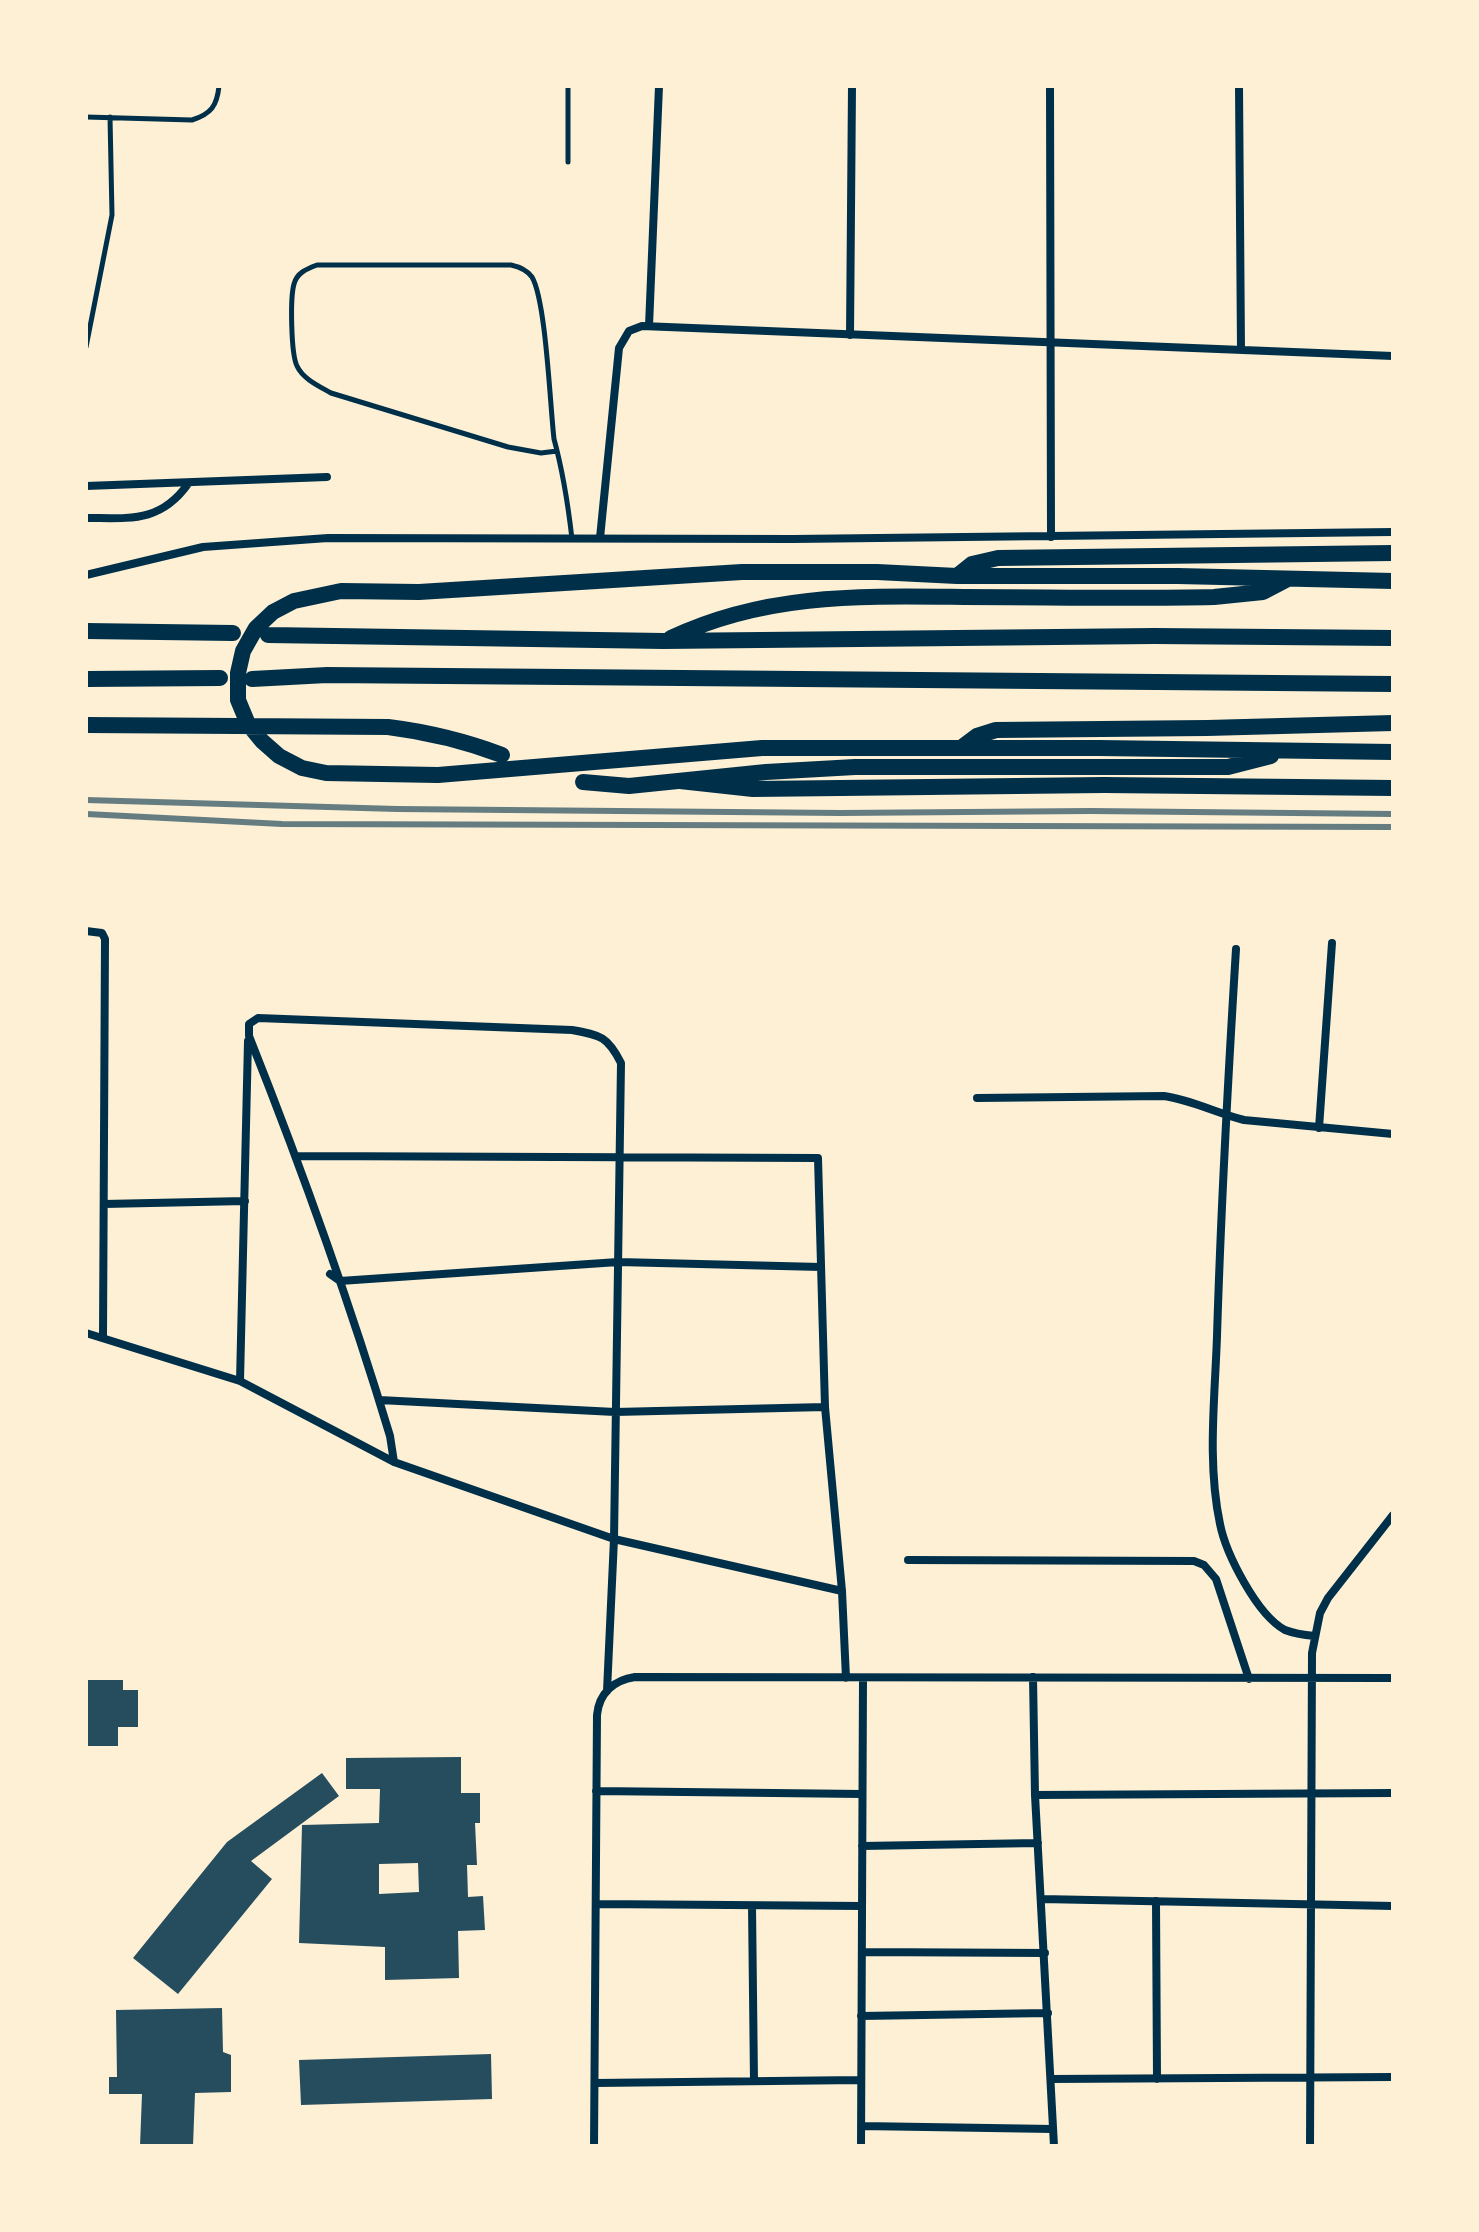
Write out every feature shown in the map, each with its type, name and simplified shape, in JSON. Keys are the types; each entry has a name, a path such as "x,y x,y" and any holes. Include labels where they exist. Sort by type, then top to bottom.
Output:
{"main road":[{"path":"957,576 972,564 998,558 1393,553"},
{"path":"1393,581 742,572 419,592 341,591 294,601 273,612 256,628 243,651 238,673 238,700 248,724 262,741 279,756 302,768 326,773 438,775 762,748 1393,752"},
{"path":"663,641 700,624 738,612 796,600 871,596 1214,597 1263,592 1287,579"},
{"path":"86,631 233,633"},
{"path":"268,635 663,641 1390,637"},
{"path":"252,679 327,675 1393,684"},
{"path":"86,679 220,678"},
{"path":"961,748 977,736 996,730 1393,723"},
{"path":"86,725 388,727 427,732 502,755"},
{"path":"583,782 617,786 855,767 1228,767 1255,762 1280,752"},
{"path":"680,781 753,789 1104,785 1393,788"}],"street":[{"path":"649,326 659,86"},
{"path":"850,335 852,86"},
{"path":"1050,86 1051,537"},
{"path":"1239,86 1241,350"},
{"path":"600,538 619,348 629,331 649,326 1393,356"},
{"path":"86,486 327,477"},
{"path":"86,518 137,518 152,514 179,496 188,484"},
{"path":"86,575 203,547 266,541 389,537 1051,537 1393,532"},
{"path":"86,931 102,933 105,939 103,1337"},
{"path":"1319,1128 1332,943"},
{"path":"1236,949 1214,1430 1215,1501 1227,1547 1260,1605 1283,1629 1315,1636"},
{"path":"240,1381 249,1024 258,1018 572,1030 592,1034 611,1043 621,1063 614,1539 607,1691"},
{"path":"249,1036 297,1156 340,1281 390,1436 394,1462"},
{"path":"977,1098 1164,1096 1187,1099 1226,1116 1393,1134"},
{"path":"297,1156 818,1158 825,1407 842,1591 846,1678"},
{"path":"104,1204 245,1201"},
{"path":"330,1274 340,1281 618,1262 821,1267"},
{"path":"86,1333 240,1381 394,1462 614,1539 842,1591"},
{"path":"379,1400 615,1412 825,1407"},
{"path":"1310,2146 1311,1678 1315,1636 1328,1598 1393,1515"},
{"path":"908,1560 1194,1561 1204,1565 1216,1579 1249,1679"},
{"path":"594,2146 598,1707 607,1691 618,1681 635,1677 1393,1678"},
{"path":"1033,1677 1035,1795 1054,2146"},
{"path":"861,2146 863,1679"},
{"path":"596,1791 862,1794"},
{"path":"1035,1795 1393,1793"},
{"path":"862,1846 1038,1843"},
{"path":"1041,1899 1393,1906"},
{"path":"1156,1901 1157,2079"},
{"path":"596,1904 862,1906"},
{"path":"752,1906 754,2081"},
{"path":"862,1952 1045,1953"},
{"path":"861,2016 1048,2013"},
{"path":"1051,2079 1393,2077"},
{"path":"595,2083 861,2080"},
{"path":"861,2126 1053,2129"}],"lane":[{"path":"86,117 192,120 213,109 219,86"},
{"path":"568,86 568,162"},
{"path":"86,347 112,215 110,117"},
{"path":"557,451 541,453 508,447 331,393 311,381 295,363 293,295 294,283 301,272 317,265 521,267 530,275 539,300 557,451 572,539"}],"building":[{"path":"86,1680 123,1680 123,1690 138,1690 138,1727 118,1727 118,1746 86,1746"},
{"path":"461,1757 461,1793 480,1793 480,1823 475,1823 477,1865 467,1865 468,1897 483,1896 485,1930 458,1931 459,1978 385,1980 385,1947 299,1943 302,1825 379,1823 380,1789 346,1789 346,1758","holes":["418,1863 419,1892 379,1894 379,1864"]},
{"path":"322,1773 339,1796 251,1861 272,1879 178,1994 133,1958 227,1842"},
{"path":"222,2008 223,2052 231,2055 231,2092 195,2093 193,2146 140,2146 142,2094 109,2094 109,2077 117,2077 116,2010"},
{"path":"491,2054 492,2099 301,2105 299,2060"}],"railway":[{"path":"86,800 397,809 1393,814"},
{"path":"86,814 282,824 1393,827"}]}
